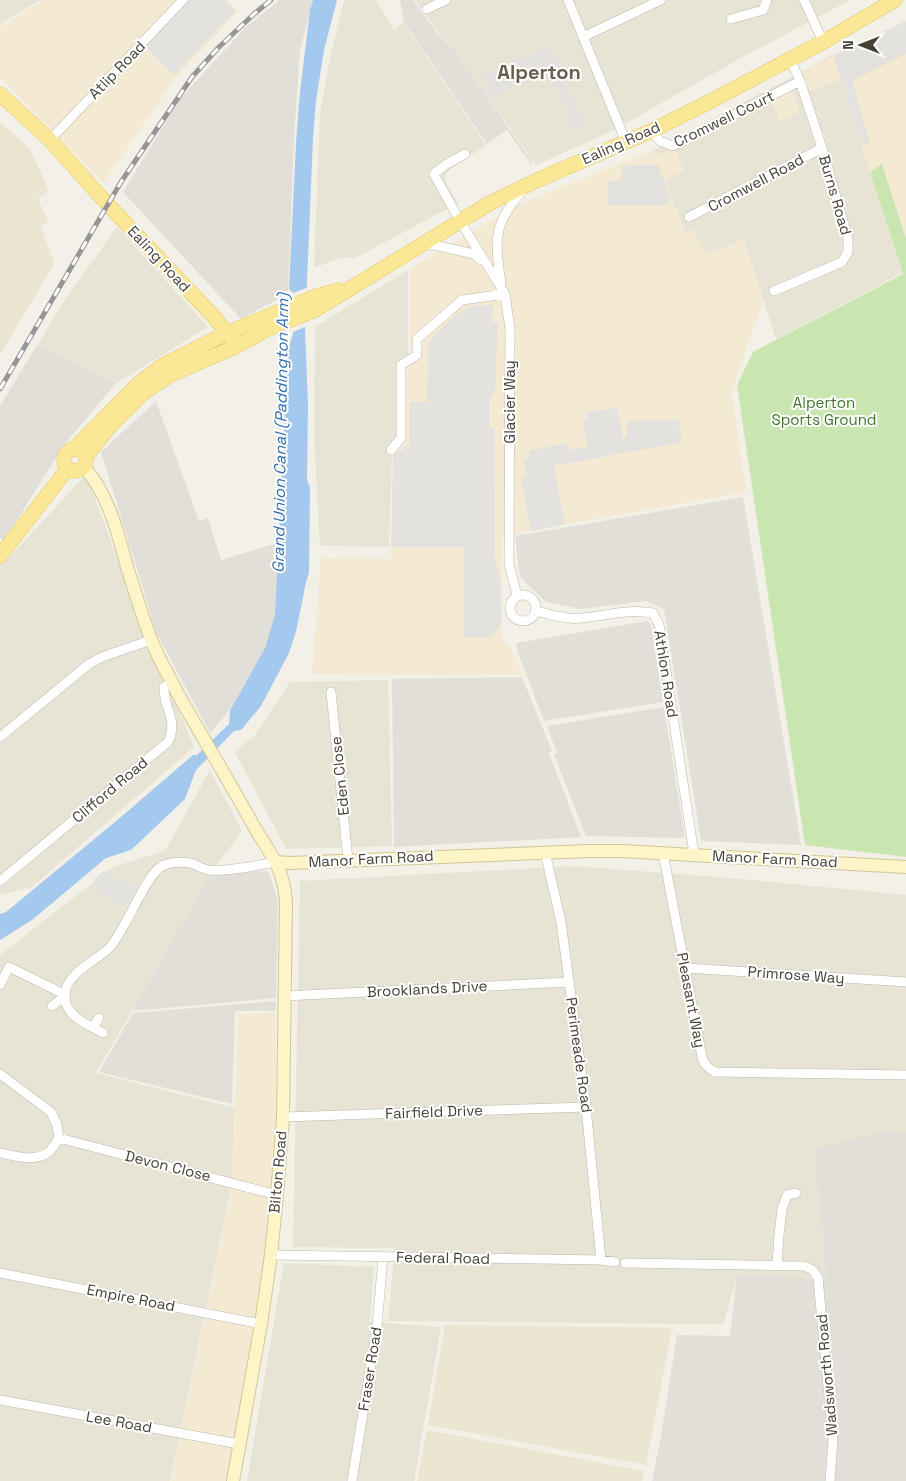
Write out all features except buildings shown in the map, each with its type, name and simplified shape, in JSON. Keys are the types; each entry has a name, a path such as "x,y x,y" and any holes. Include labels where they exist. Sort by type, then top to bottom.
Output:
{"main road":[{"name":"Ealing Road","path":"0,94 50,140 227,333 288,315 349,288 490,203 528,184 651,131 823,42 895,0"},
{"name":"Ealing Road","path":"81,457 146,391 170,374 237,346 268,329 288,315"},
{"path":"81,457 70,450 65,455 65,463 68,468 77,471 81,457 138,384 163,365 227,333 241,336 268,329"},
{"path":"227,333 237,346"},
{"path":"0,556 68,468"}],"street":[{"name":"Atlip Road","path":"50,140 183,0"},
{"path":"427,9 446,0"},
{"path":"568,0 626,142"},
{"path":"583,37 661,0"},
{"path":"731,20 763,10 767,0"},
{"path":"804,0 823,42"},
{"name":"Burns Road","path":"774,291 842,262 848,252 848,240 822,148 800,81 790,59"},
{"name":"Cromwell Court","path":"651,131 660,141 673,146 800,81"},
{"name":"Cromwell Road","path":"689,218 822,148"},
{"name":"Glacier Way","path":"465,154 445,165 434,174 460,222 488,264 503,292 510,329 508,564 517,595"},
{"path":"391,450 401,438 401,365 417,354 417,339 462,300 503,292 497,244 500,221 528,184"},
{"path":"425,243 474,254 488,264"},
{"path":"81,457 104,500 117,530 151,640 196,727 262,840 277,862 208,870 190,863 164,865 155,872 110,947 73,976 66,988 65,1000 70,1012 103,1033"},
{"path":"517,595 525,595 532,598 535,603 535,611 529,620 523,621 514,618 509,609 511,600 517,595"},
{"name":"Athlon Road","path":"535,611 581,619 642,610 653,612 659,625 694,854"},
{"path":"0,737 89,664 102,656 151,640"},
{"name":"Clifford Road","path":"0,881 168,742 172,733 172,723 164,687 172,682"},
{"name":"Eden Close","path":"330,692 348,860"},
{"name":"Manor Farm Road","path":"277,862 622,851 906,868"},
{"name":"Perimeade Road","path":"545,852 561,922 586,1107 601,1260"},
{"name":"Pleasant Way","path":"663,853 704,1064 715,1072 906,1075"},
{"name":"Bilton Road","path":"233,1481 261,1324 271,1255 283,1117 286,901 282,875 277,862"},
{"path":"0,985 9,967 66,995"},
{"name":"Primrose Way","path":"686,968 906,982"},
{"name":"Brooklands Drive","path":"284,996 569,982"},
{"path":"52,1006 66,995"},
{"path":"93,1027 99,1018"},
{"path":"0,1074 51,1112 57,1125 59,1138 50,1151 38,1158 0,1153"},
{"name":"Fairfield Drive","path":"283,1117 586,1107"},
{"name":"Devon Close","path":"59,1138 277,1195"},
{"path":"625,1262 777,1265 782,1209 787,1195 796,1193"},
{"name":"Federal Road","path":"271,1255 601,1260 614,1262"},
{"name":"Fraser Road","path":"352,1481 377,1327 383,1257"},
{"name":"Wadsworth Road","path":"777,1265 804,1266 813,1270 818,1278 833,1440 830,1481"},
{"name":"Empire Road","path":"0,1273 261,1324"},
{"name":"Lee Road","path":"0,1400 239,1444"}],"shaded area":[{"path":"0,0 40,0 0,24"},
{"path":"44,0 226,0 238,11 173,81 103,183 0,77 0,27"},
{"path":"189,0 225,0 236,11 174,75 144,46"},
{"path":"279,0 313,0 300,50 294,139 288,294 241,319 123,192 179,100 243,30"},
{"path":"344,0 376,0 394,30 403,22 486,145 449,170 444,179 458,203 355,258 340,258 314,268 320,114 331,54"},
{"path":"400,0 413,0 437,33 455,51 533,163 531,164 507,130 487,144 404,22"},
{"path":"415,0 850,0 741,58 610,132 536,165 455,51 438,32"},
{"path":"906,21 906,239 882,165 870,172 841,81 809,91 802,72"},
{"path":"906,21 906,54 852,81 870,143 862,145 833,55"},
{"path":"550,45 584,125 573,129 550,71 490,97 481,75"},
{"path":"833,55 902,273 776,339 744,239 707,255 693,230 685,233 654,150"},
{"path":"792,89 799,112 781,121 771,102"},
{"path":"0,122 30,149 49,191 38,199 48,221 41,226 54,264 0,355"},
{"path":"674,148 684,171 665,180 685,233 693,229 707,255 744,239 763,300 732,394 746,492 502,536 501,640 512,650 522,675 312,674 321,558 391,559 394,453 405,445 405,374 410,368 411,268 520,204 654,150 657,156"},
{"path":"622,165 658,165 669,193 669,205 608,205 608,181 621,181"},
{"path":"117,227 208,327 116,383 38,345 61,305"},
{"path":"408,270 408,366 404,372 403,443 392,452 389,547 320,546 314,439 315,327"},
{"path":"474,305 493,305 492,322 498,322 495,392 490,396 490,428 495,428 494,555 501,584 501,624 491,637 464,637 464,547 391,547 393,455 410,445 410,402 427,402 428,347 431,338 457,314"},
{"path":"37,345 116,383 64,445 4,541 0,538 0,406"},
{"path":"156,401 199,521 208,518 221,560 280,542 278,611 252,684 210,733 157,634 101,452"},
{"path":"617,408 623,438 627,437 627,421 678,420 682,442 554,466 565,524 531,531 521,478 527,477 524,459 530,457 529,451 568,443 570,450 588,447 582,421 587,419 586,413"},
{"path":"86,474 119,564 194,747 32,887 0,895 0,546 12,555"},
{"path":"743,497 801,845 701,841 664,609 646,601 581,609 546,602 520,577 515,536"},
{"path":"648,621 651,625 663,702 544,721 516,643"},
{"path":"522,677 552,751 549,753 581,837 394,847 392,679"},
{"path":"388,680 392,846 286,849 235,752 255,735 290,682"},
{"path":"664,707 685,838 586,836 554,755 557,753 547,726"},
{"path":"210,770 242,831 211,873 96,1073 235,1108 232,1183 170,1481 0,1481 0,955 113,867 165,851"},
{"path":"572,866 731,878 906,895 906,1133 814,1149 827,1279 738,1275 723,1324 388,1321 395,1248 293,1247 300,881"},
{"path":"105,871 136,888 124,908 90,887 98,876"},
{"path":"268,871 278,900 276,998 132,1011 211,873"},
{"path":"276,1001 276,1011 235,1011 232,1104 99,1072 133,1013"},
{"path":"276,1013 276,1118 267,1238 257,1328 231,1481 171,1481 233,1183 238,1014"},
{"path":"886,1131 906,1133 906,1481 652,1481 677,1335 730,1336 737,1275 827,1279 814,1149"},
{"path":"284,1263 374,1267 370,1322 441,1327 414,1481 247,1481"},
{"path":"445,1325 672,1328 646,1465 428,1425"},
{"path":"427,1430 644,1471 642,1481 417,1481"}],"green space":[{"name":"Alperton Sports Ground","path":"882,164 906,239 906,857 805,845 737,385 753,352 903,274 870,172"}],"water":[{"path":"313,0 337,0 324,50 316,101 313,138 305,328 308,405 307,480 310,487 309,573 296,632 289,653 261,706 241,730 234,731 196,770 185,799 131,850 106,858 32,920 0,940 0,914 6,912 193,755 197,755 229,724 230,711 265,648 275,615 288,350 293,334 293,293 289,289 296,143 300,92 310,10"}],"pier":[{"path":"309,287 307,326 291,333 290,294"}],"railway":[{"path":"0,389 121,182 192,77 219,47 271,0"}],"district":[{"name":"Alperton","path":"539,72"}],"water label":[{"name":"Grand Union Canal (Paddington Arm)","path":"280,433"}]}
